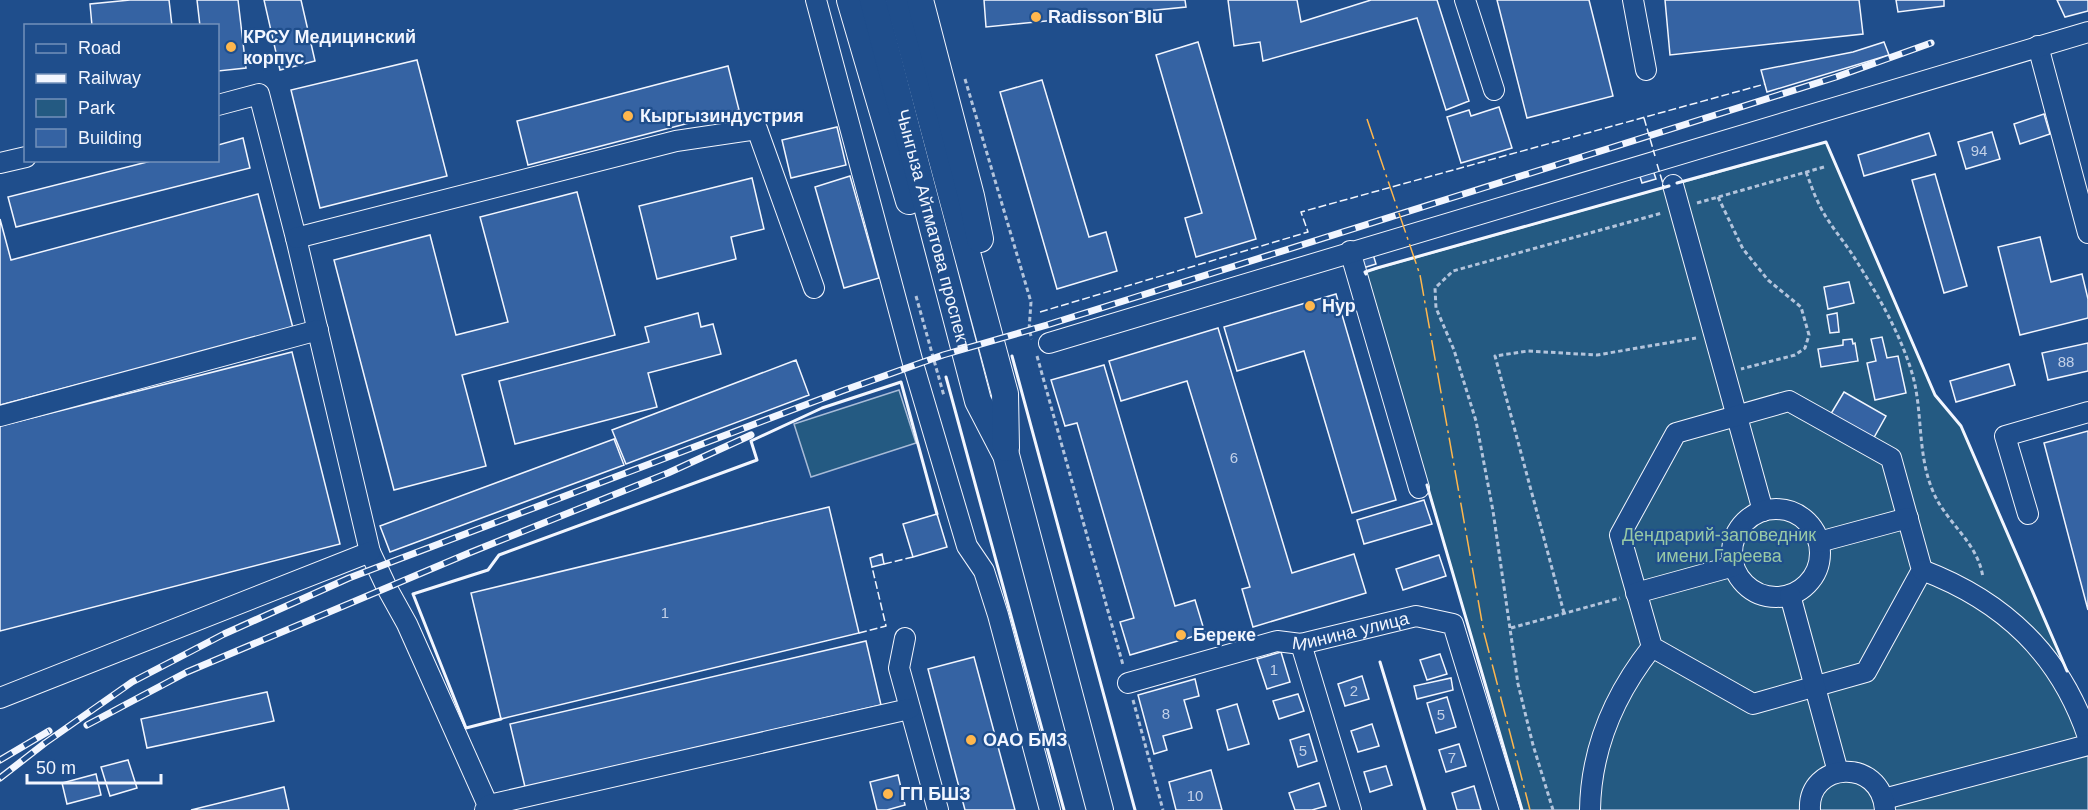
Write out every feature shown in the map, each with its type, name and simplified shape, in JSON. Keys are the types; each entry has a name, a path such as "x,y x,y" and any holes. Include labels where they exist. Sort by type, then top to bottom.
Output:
{"main road":[{"path":"850,0 934,280 958,321"},
{"name":"Чынгыза Айтматова проспект","path":"873,0 978,400 1006,455 1100,810"},
{"name":"Чынгыза Айтматова проспект","path":"899,0 1005,394 1006,455"},
{"path":"920,0 971,196 985,266 984,314"}],"street":[{"path":"816,0 914,367 968,546 984,571 998,615 1050,810"},
{"path":"1465,0 1494,90"},
{"path":"1633,0 1646,70"},
{"path":"1049,343 1350,251 2088,32"},
{"path":"2038,46 2088,233"},
{"path":"219,105 259,94 296,238 370,552 407,624 488,808 909,709"},
{"path":"296,238 676,141 757,129 813,288"},
{"path":"0,163 24,157"},
{"path":"1673,185 1763,511"},
{"path":"1350,251 1419,488"},
{"path":"0,416 318,330"},
{"path":"1789,401 1891,458 1908,518 1922,570 1866,672 1753,704 1652,647 1620,535 1676,433 1789,401"},
{"path":"2028,514 2005,436 2088,412"},
{"path":"1781,509 1798,514 1811,526 1819,543 1820,559 1815,574 1804,587 1790,595 1773,596 1756,592 1742,581 1734,566 1732,549 1737,532 1748,519 1763,511 1781,509"},
{"path":"1819,543 1908,518"},
{"path":"0,698 370,552"},
{"path":"1636,593 1734,566"},
{"path":"1922,570 1946,579 1986,601 2010,619 2045,655 2072,697 2088,737"},
{"path":"1790,595 1838,772"},
{"name":"Минина улица","path":"1128,683 1277,641 1301,644 1416,616 1453,624 1510,810"},
{"path":"905,638 899,668 938,810"},
{"path":"1301,644 1351,810"},
{"path":"1590,810 1594,768 1609,716 1625,684 1652,647"},
{"path":"1810,810 1809,804 1814,790 1824,778 1838,772 1861,773 1871,779 1879,788 1884,804 2088,745"}],"path":[{"path":"964,78 1032,302 1029,330 1163,810"},
{"path":"1553,810 1533,745 1518,684 1493,511 1476,421 1460,367 1437,308 1436,288 1453,271 1824,167"},
{"path":"1806,172 1818,203 1850,250 1882,305 1898,339 1912,374 1923,451 1932,488 1945,514 1973,547 1982,570 1986,601"},
{"path":"1718,197 1743,249 1768,280 1801,307 1809,335 1805,348 1795,355 1725,374"},
{"path":"1564,613 1496,356 1528,351 1598,355 1714,334"},
{"path":"1511,628 1636,593"}],"green space":[{"name":"Дендрарий-заповедник имени Гареева","path":"1826,142 1935,395 1961,426 2088,719 2088,810 1522,810 1365,272"},
{"path":"899,390 916,443 811,477 794,424"}],"building":[{"path":"130,0 169,0 172,24 92,24 90,4"},
{"name":"КРСУ Медицинский корпус","path":"197,0 238,0 246,68 219,71 219,24 200,24"},
{"path":"264,0 301,0 315,61 280,70"},
{"name":"Radisson Blu","path":"984,0 1185,0 1186,7 986,27"},
{"path":"1228,0 1297,0 1301,22 1371,0 1437,0 1469,101 1446,110 1417,18 1263,61 1260,42 1234,46"},
{"path":"1497,0 1589,0 1613,96 1527,118"},
{"path":"1665,0 1859,0 1863,34 1670,55"},
{"path":"1896,0 1944,0 1944,6 1898,12"},
{"path":"2057,0 2088,0 2088,11 2065,17"},
{"path":"1198,42 1256,239 1196,257 1185,218 1202,213 1156,55"},
{"path":"1884,42 1889,55 1767,92 1761,70 1853,52"},
{"path":"417,60 447,176 320,208 291,90"},
{"name":"Кыргызиндустрия","path":"728,66 739,110 528,165 517,121"},
{"path":"1042,80 1089,237 1106,232 1117,271 1057,289 1000,92"},
{"path":"1499,107 1512,148 1461,163 1447,117 1469,110 1471,116"},
{"path":"2044,114 2050,134 2020,144 2014,124"},
{"path":"837,127 846,165 791,178 782,140"},
{"path":"1992,132 2000,159 1966,169 1958,142"},
{"path":"1929,133 1936,155 1864,176 1858,155"},
{"path":"243,138 250,168 16,227 8,197 147,162 219,162 219,145"},
{"path":"1652,167 1656,179 1642,183 1638,170"},
{"path":"1935,174 1967,286 1944,293 1912,180"},
{"path":"850,176 879,278 844,288 815,187"},
{"path":"752,178 764,229 731,237 736,259 657,279 639,206"},
{"path":"577,192 615,335 462,375 486,466 394,490 334,260 430,235 456,335 508,322 480,217"},
{"path":"258,194 293,328 0,405 0,219 11,260"},
{"path":"2040,237 2051,282 2082,274 2088,299 2088,318 2020,335 1998,247"},
{"path":"1372,251 1376,264 1363,268 1359,255"},
{"path":"1849,282 1854,303 1828,309 1824,287"},
{"path":"1336,294 1396,500 1352,513 1304,351 1237,371 1224,327"},
{"path":"698,313 701,327 713,324 721,354 648,373 657,407 515,444 499,381 649,342 645,327"},
{"path":"1837,313 1839,332 1830,333 1827,315"},
{"path":"1218,328 1292,573 1354,554 1366,593 1253,627 1242,589 1250,587 1187,381 1121,401 1109,361"},
{"path":"1882,337 1887,358 1898,356 1906,393 1875,400 1867,363 1876,361 1871,339"},
{"path":"1852,339 1853,344 1855,343 1858,361 1821,367 1818,349 1843,345 1843,340"},
{"path":"2088,343 2088,371 2048,380 2042,353"},
{"path":"292,352 340,544 0,631 0,426"},
{"path":"796,360 809,395 626,464 612,430"},
{"path":"2009,364 2015,385 1956,402 1950,381"},
{"path":"1104,365 1175,606 1195,600 1205,633 1130,655 1120,622 1134,618 1077,423 1065,426 1051,380"},
{"path":"1844,392 1886,416 1872,441 1829,417"},
{"path":"2088,431 2088,610 2044,443"},
{"path":"614,439 624,465 390,552 380,526"},
{"path":"1424,500 1432,524 1364,544 1357,520"},
{"path":"829,507 859,633 501,719 471,593"},
{"path":"937,514 947,547 913,557 903,524"},
{"path":"882,554 884,564 872,567 870,558"},
{"path":"1439,555 1446,576 1403,590 1396,569"},
{"path":"866,641 881,705 525,787 510,724"},
{"path":"1281,652 1290,682 1267,689 1257,659"},
{"path":"1440,654 1447,674 1427,680 1420,660"},
{"name":"ОАО БМЗ","path":"974,657 1015,810 965,810 928,669"},
{"path":"1362,676 1369,699 1345,706 1338,684"},
{"path":"1451,678 1453,690 1417,699 1414,686"},
{"path":"1195,679 1199,696 1184,700 1192,728 1163,736 1167,750 1154,754 1138,695"},
{"path":"267,692 274,721 147,748 141,719"},
{"path":"1298,694 1304,711 1279,719 1273,701"},
{"path":"1447,697 1456,727 1436,733 1427,703"},
{"path":"1237,704 1249,744 1228,750 1217,710"},
{"path":"1372,724 1379,746 1358,752 1351,731"},
{"path":"1309,734 1317,761 1298,767 1290,740"},
{"path":"1459,744 1466,766 1446,772 1439,750"},
{"path":"128,760 137,788 110,796 101,767"},
{"path":"1386,766 1392,785 1370,792 1364,772"},
{"path":"1211,770 1222,810 1176,810 1169,782"},
{"path":"96,774 101,795 67,804 62,783"},
{"name":"ГП БШЗ","path":"898,775 905,805 877,810 870,782"},
{"path":"1319,783 1326,806 1312,810 1295,810 1289,793"},
{"path":"1474,786 1481,810 1457,810 1452,793"},
{"path":"284,787 289,810 191,810"}],"railway":[{"path":"0,778 45,743 132,682 224,634 349,578 943,355 1047,325 1836,77 1931,43"},
{"path":"87,725 187,672 469,553 668,473 751,435"},
{"path":"0,760 49,731"}],"fence":[{"path":"1040,312 1308,232 1301,212 1765,84"},
{"path":"1644,118 1655,156"},
{"path":"1657,164 1664,187"},
{"path":"884,564 913,557"},
{"path":"859,633 886,626 872,567"}],"wall":[{"path":"1677,183 1826,142 1935,395 1961,426 2067,671"},
{"path":"1366,274 1365,272 1377,268 1669,186"},
{"path":"1012,356 1135,810"},
{"path":"946,377 1064,810"},
{"path":"501,719 466,728 413,594 488,570 499,555 757,460 751,441 822,408 901,382 937,514"},
{"path":"1427,485 1522,810"},
{"path":"1380,662 1425,810"}],"power":[{"path":"1367,119 1420,275 1484,633 1530,810"}],"place":[{"name":"Radisson Blu","path":"1036,17"},
{"name":"КРСУ Медицинский корпус","path":"231,47"},
{"name":"Кыргызиндустрия","path":"628,116"},
{"name":"Нур","path":"1310,306"},
{"name":"Береке","path":"1181,635"},
{"name":"ОАО БМЗ","path":"971,740"},
{"name":"ГП БШЗ","path":"888,794"}]}
